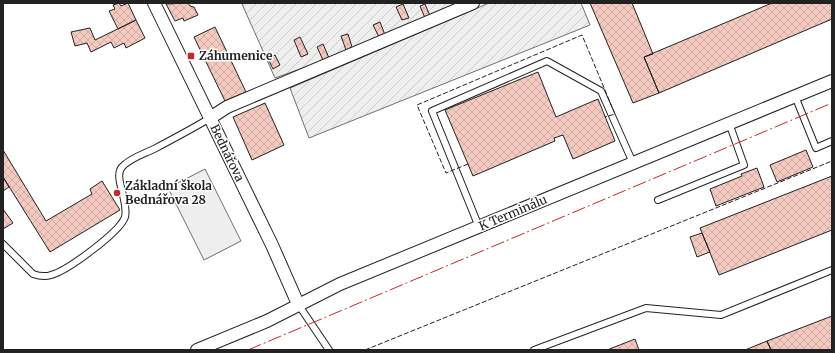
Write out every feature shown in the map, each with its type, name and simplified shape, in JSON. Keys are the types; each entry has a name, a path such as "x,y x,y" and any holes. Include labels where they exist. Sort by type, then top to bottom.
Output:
{"street":[{"name":"Bednářova","path":"154,3 298,304"},
{"path":"210,118 227,107 473,3"},
{"name":"K Terminálu","path":"197,350 267,321 340,284 832,81"}],"lane":[{"path":"480,227 432,111 547,61 601,91 633,163"},
{"path":"795,96 816,148 832,141"},
{"path":"3,244 33,274 51,275 67,267 114,233 121,225 126,209 126,200 119,180 119,174 122,167 131,160 191,130 210,118"},
{"path":"658,200 744,165 729,123"},
{"path":"534,350 646,308 721,315 832,270"},
{"path":"298,304 329,350"}],"shaded area":[{"path":"464,3 333,57 275,78 242,4"},
{"path":"489,3 581,3 590,25 309,138 290,88"},
{"path":"205,169 241,241 204,260 168,188"}],"building":[{"path":"119,3 121,6 128,3 136,20 118,29 109,11 115,9 113,5"},
{"path":"188,3 190,6 194,7 198,15 184,21 183,18 175,21 166,4"},
{"path":"590,3 632,3 653,54 644,57 659,93 633,103"},
{"path":"772,3 832,3 832,19 659,93 644,57"},
{"path":"403,4 409,18 402,20 396,7"},
{"path":"425,4 430,16 425,18 420,6"},
{"path":"136,20 145,38 126,48 124,43 114,48 111,42 91,52 87,43 75,46 71,32 90,28 95,40"},
{"path":"380,22 385,35 379,37 373,25"},
{"path":"215,27 246,92 225,101 194,37"},
{"path":"348,34 352,47 346,50 341,36"},
{"path":"300,37 308,54 301,57 294,40"},
{"path":"323,44 329,58 323,60 317,47"},
{"path":"275,55 280,65 273,69 268,59"},
{"path":"538,72 556,117 598,99 615,141 573,159 563,135 554,138 555,141 473,176 445,110"},
{"path":"265,103 284,145 252,160 233,117"},
{"path":"3,150 46,221 92,194 90,189 102,181 120,210 50,252 3,177"},
{"path":"806,150 813,167 777,182 770,165"},
{"path":"757,168 764,187 716,206 710,189"},
{"path":"832,176 832,230 719,275 700,228"},
{"path":"3,177 9,187 3,191"},
{"path":"3,209 13,223 3,229"},
{"path":"702,233 710,252 697,257 690,237"},
{"path":"832,316 832,350 771,350 767,341"},
{"path":"635,339 639,350 607,350"},
{"path":"767,341 771,350 745,350"}],"fence":[{"path":"468,164 446,173 417,105 582,35 615,114 605,117"},
{"path":"365,350 832,161"}],"power":[{"path":"248,350 832,103"}],"place":[{"name":"Záhumenice","path":"191,56"},
{"name":"Základní škola Bednářova 28","path":"117,193"}]}
